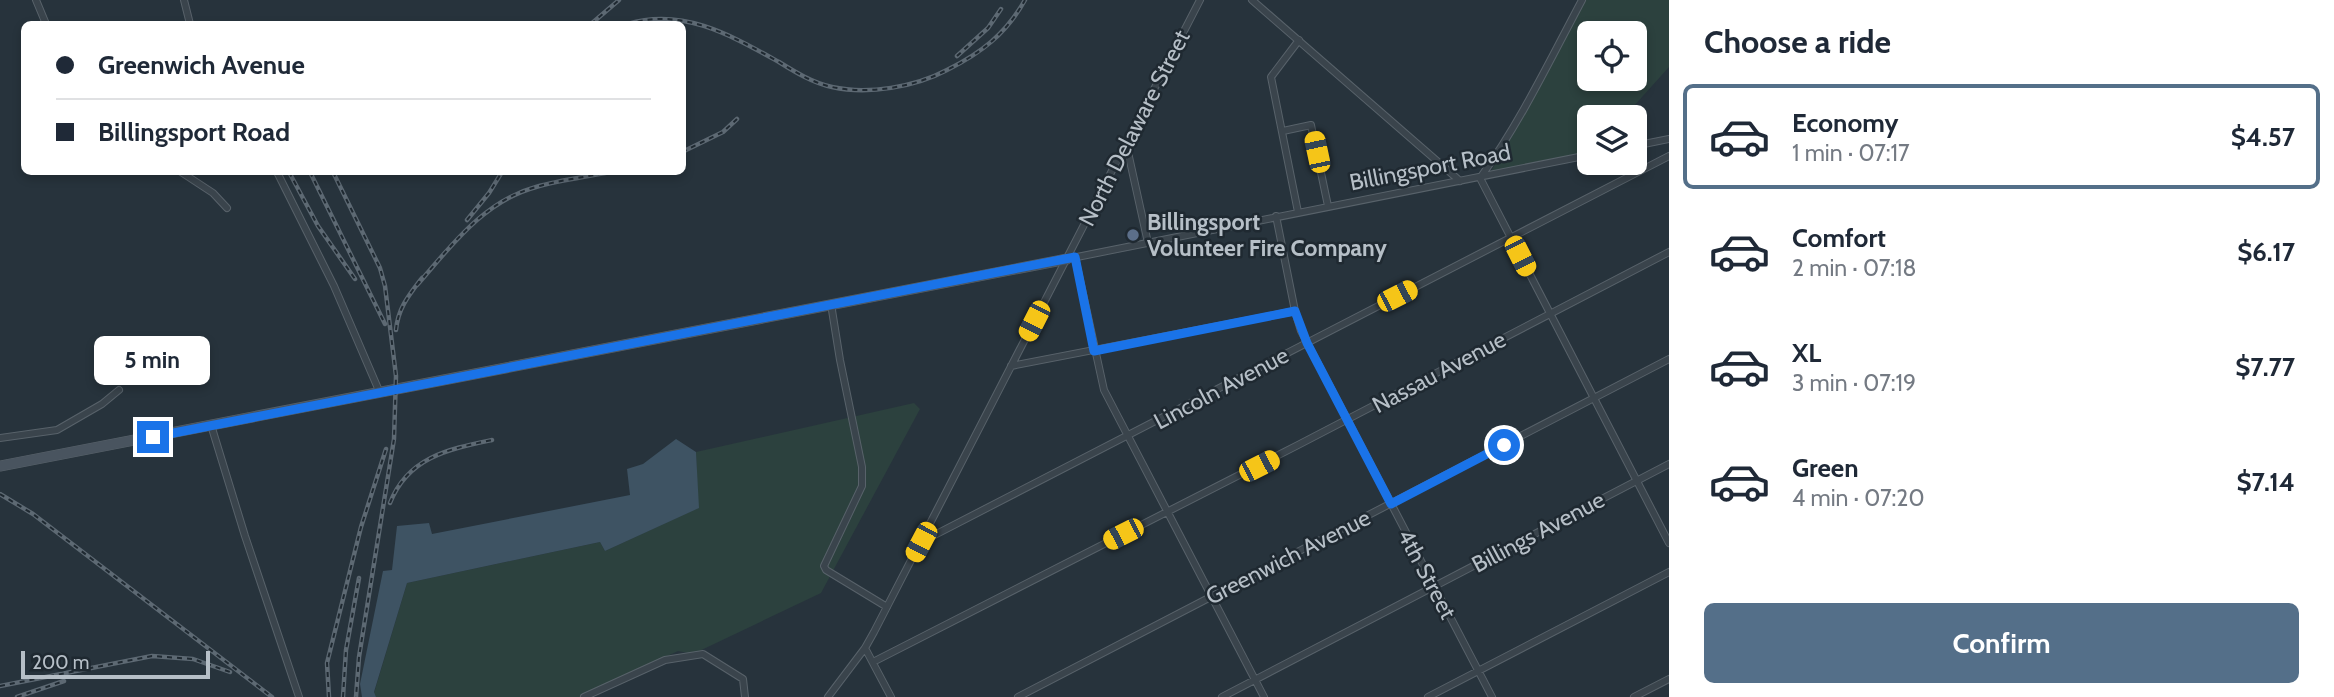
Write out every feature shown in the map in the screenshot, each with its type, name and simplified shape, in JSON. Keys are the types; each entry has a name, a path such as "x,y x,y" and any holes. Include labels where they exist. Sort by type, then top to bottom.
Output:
{"street":[{"path":"36,0 45,21"},
{"path":"184,0 189,21"},
{"name":"North Delaware Street","path":"828,697 865,648 887,607 1011,366 1071,258 1126,143 1200,0"},
{"path":"1252,0 1460,181"},
{"path":"1582,0 1538,83 1480,178 1669,543"},
{"path":"1298,212 1271,77 1299,40"},
{"path":"1283,131 1311,125 1328,206"},
{"path":"1647,143 1669,139"},
{"path":"1126,143 1147,243"},
{"name":"Lincoln Avenue","path":"921,542 1669,156"},
{"name":"Billingsport Road","path":"0,466 1577,158"},
{"path":"186,175 213,193 227,208"},
{"path":"278,175 334,286 380,393"},
{"name":"4th Street","path":"1276,216 1295,311 1307,343 1492,697"},
{"name":"Nassau Avenue","path":"873,663 1669,252"},
{"path":"1071,258 1104,390 1264,697"},
{"path":"831,304 862,467 862,486 825,562 826,570 887,607"},
{"path":"1011,366 1295,311"},
{"name":"Greenwich Avenue","path":"1018,697 1669,359"},
{"path":"0,438 57,430 102,404 119,390"},
{"path":"211,425 299,697"},
{"name":"Billings Avenue","path":"1222,697 1669,464"},
{"path":"1428,697 1669,572"},
{"path":"865,648 891,697"},
{"path":"584,697 665,660 703,654 743,679 746,697"},
{"path":"1634,697 1669,680"}],"green space":[{"path":"1586,0 1669,0 1669,67 1635,105 1577,105 1577,157 1489,175"},
{"path":"914,403 920,409 821,593 693,654 678,651 582,697 376,697 374,693 407,583 600,542 605,551 698,508 696,452"}],"water":[{"path":"676,439 696,452 699,508 605,551 600,542 407,583 374,692 376,697 362,697 360,684 383,571 392,570 397,526 429,523 432,534 630,495 627,469 643,464"}],"railway":[{"path":"594,21 619,0"},
{"path":"686,22 725,34 818,83 846,89 876,90 921,81 971,57 1001,33 1025,0"},
{"path":"957,56 988,28 1001,9"},
{"path":"643,21 681,21"},
{"path":"686,150 723,132 737,119"},
{"path":"291,175 318,226 355,279"},
{"path":"311,175 385,324"},
{"path":"334,175 380,268 385,286 396,376 394,439 359,657 356,697"},
{"path":"467,220 500,175"},
{"path":"417,285 470,227 500,203 536,187 593,175"},
{"path":"396,330 402,308 422,278"},
{"path":"390,503 407,475 419,465 460,447 492,440"},
{"path":"329,697 327,663 361,527 386,449"},
{"path":"0,494 33,514 272,697"},
{"path":"343,697 346,650 359,578"},
{"path":"0,686 152,656 193,659 230,672"},
{"path":"17,697 64,681"}],"place":[{"name":"Billingsport Volunteer Fire Company","path":"1133,235"}],"route":[{"path":"153,437 1075,257 1094,351 1295,311 1307,343 1391,504 1504,445"}]}
